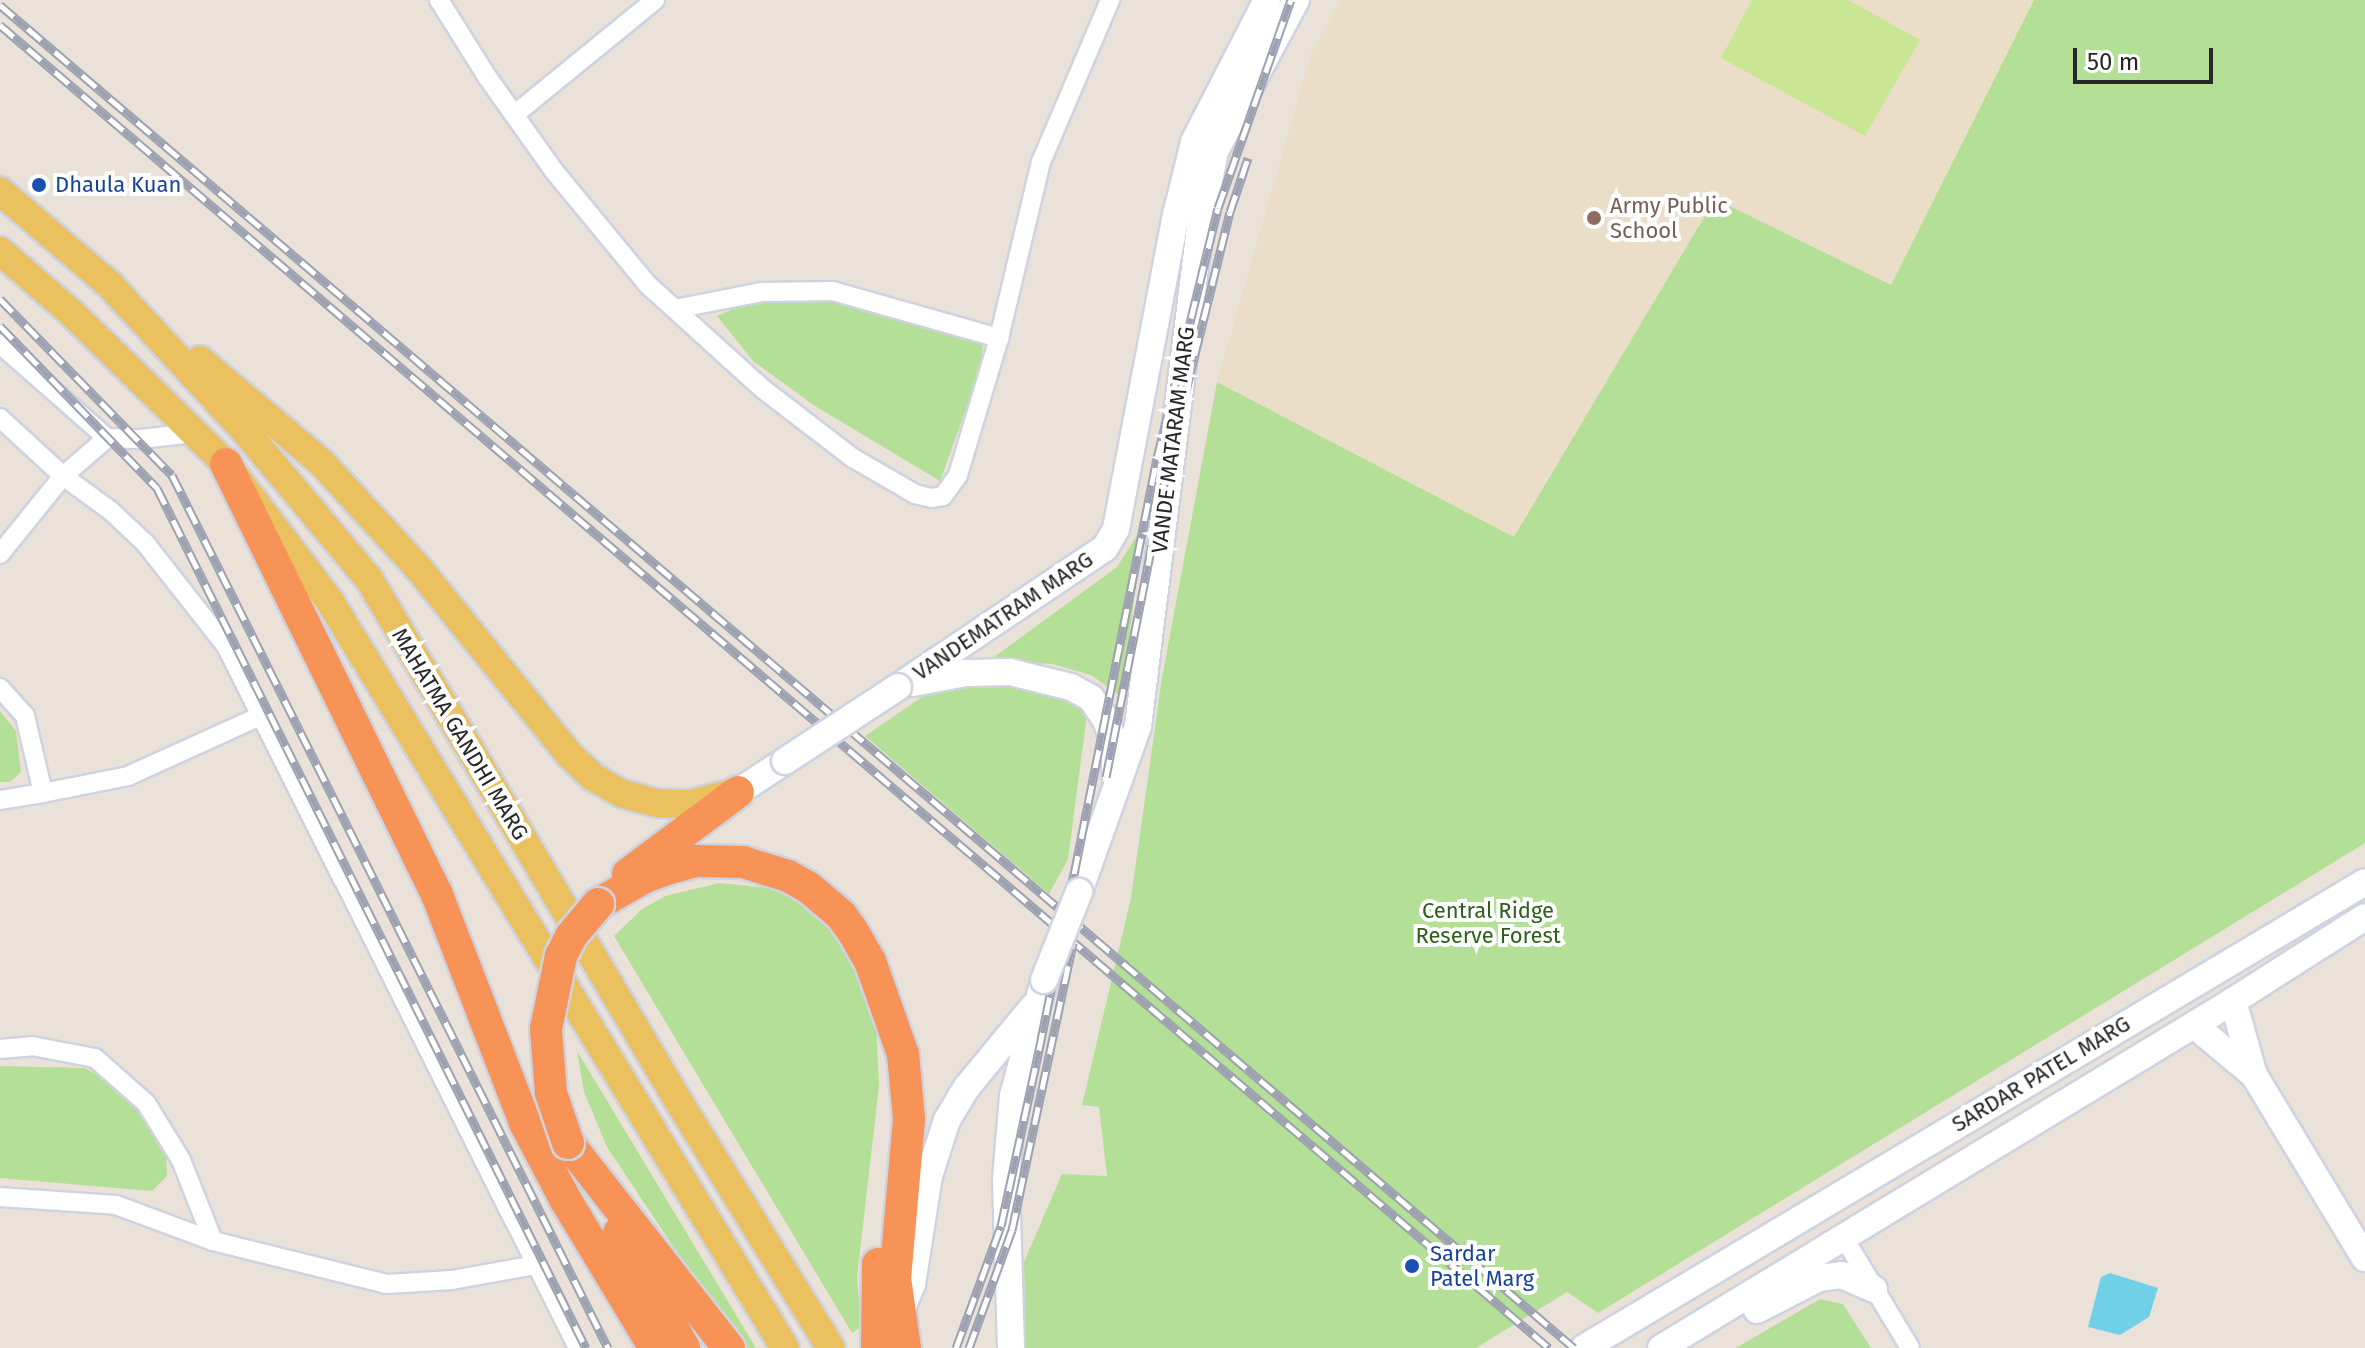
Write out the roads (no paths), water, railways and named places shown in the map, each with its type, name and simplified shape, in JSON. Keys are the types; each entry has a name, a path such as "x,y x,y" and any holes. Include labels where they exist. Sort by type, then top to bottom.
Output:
{"highway":[{"path":"226,464 436,892 525,1123 565,1199 655,1348"},
{"path":"684,1348 568,1143 551,1093 546,1029 561,956 571,936 634,868 738,792"},
{"path":"598,904 645,877 696,861 743,862 788,876 824,899 841,915 863,947 903,1054 909,1119 896,1257 899,1317 905,1348"},
{"path":"877,1348 875,1287 887,1189 892,1095 885,1010"},
{"path":"568,1143 729,1348"}],"main road":[{"name":"VANDE MATARAM MARG","path":"1140,406 1176,215 1194,142 1267,0"},
{"name":"VANDE MATARAM MARG","path":"1041,991 1138,726 1201,220 1215,151 1296,0"},
{"name":"MAHATMA GANDHI MARG","path":"0,191 110,285 246,432 369,579 679,1102 831,1348"},
{"name":"MAHATMA GANDHI MARG","path":"0,251 75,316 226,464 331,603 785,1348"},
{"path":"110,285 322,463 419,569 569,754 593,777 623,794 656,803 690,804 738,792"},
{"name":"VANDEMATRAM MARG","path":"738,792 1105,548 1116,529 1140,406"},
{"path":"898,687 978,672 1010,672 1071,687 1091,698 1106,720 1114,742 1116,789"},
{"name":"SARDAR PATEL MARG","path":"1589,1345 2365,882"},
{"name":"SARDAR PATEL MARG","path":"1661,1348 2194,1025 2365,917"},
{"path":"899,1317 912,1284 933,1157 947,1120 967,1087 1041,991"},
{"path":"1011,1348 1007,1165 1013,1096 1041,991"},
{"path":"2233,1001 2254,1075 2365,1258"},
{"path":"2194,1025 2254,1075"},
{"path":"1682,1348 1819,1278 1842,1275 1874,1289"}],"street":[{"path":"439,0 554,171 637,272 763,389 853,458 915,494 931,498 943,496 958,475 999,338 1041,162 1110,0"},
{"path":"514,115 655,0"},
{"path":"675,309 762,292 833,291 999,338"},
{"path":"0,344 107,438 141,439 194,433"},
{"path":"0,418 63,476 111,511 145,543 226,646 578,1348"},
{"path":"0,554 63,476 107,438"},
{"path":"0,688 25,716 43,793"},
{"path":"0,800 128,776 260,716"},
{"path":"0,1049 32,1046 95,1058 146,1103 181,1160 213,1241"},
{"path":"0,1197 116,1205 213,1241 387,1284 452,1280 535,1265"},
{"path":"1844,1238 1910,1348"}],"water":[{"path":"2110,1273 2158,1288 2149,1317 2120,1335 2088,1327 2101,1277"}],"railway":[{"path":"956,1348 1001,1226 1157,458 1218,208 1291,0"},
{"path":"0,5 1574,1348"},
{"path":"0,25 1549,1348"},
{"path":"1106,777 1169,460 1230,212 1248,158"},
{"path":"0,299 172,475 608,1348"},
{"path":"0,326 157,488 586,1348"},
{"path":"969,1348 1012,1230 1073,942"}],"place":[{"name":"Dhaula Kuan","path":"39,185"},
{"name":"Army Public School","path":"1594,218"},
{"name":"Sardar Patel Marg","path":"1412,1266"}],"park label":[{"name":"Central Ridge Reserve Forest","path":"1488,922"}]}
